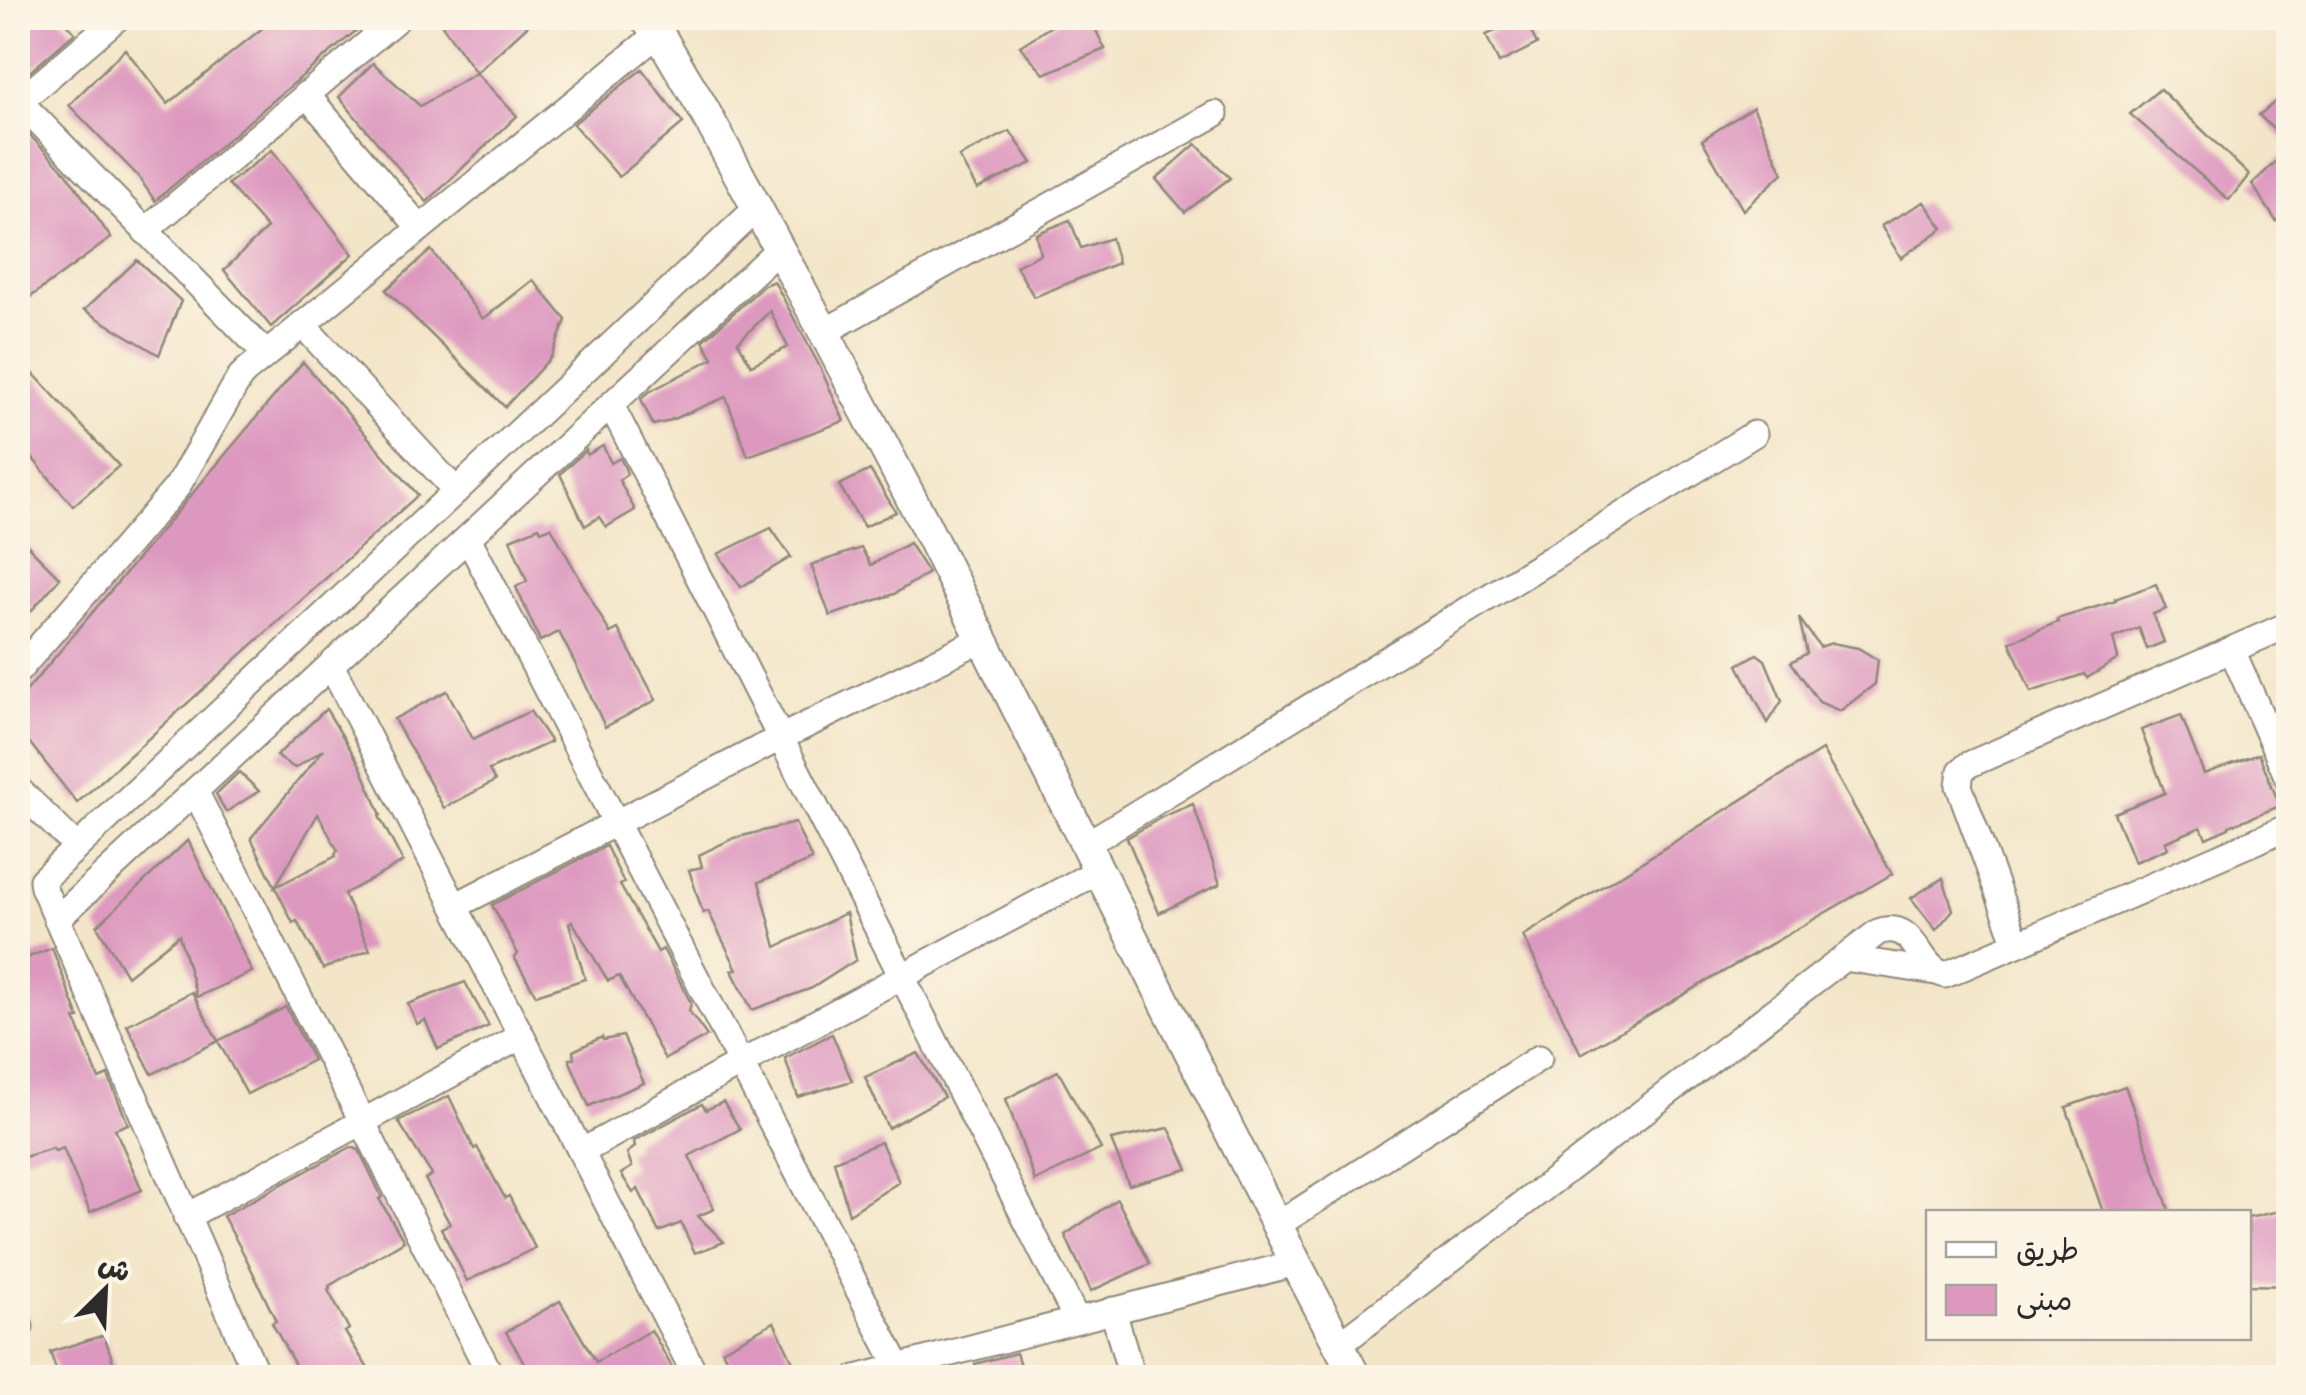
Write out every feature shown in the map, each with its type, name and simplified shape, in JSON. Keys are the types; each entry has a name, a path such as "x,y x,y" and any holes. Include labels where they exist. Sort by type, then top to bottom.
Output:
{"main road":[{"path":"652,25 758,207 824,332 1356,1378"}],"street":[{"path":"117,18 18,101 266,354"},
{"path":"145,230 398,18"},
{"path":"18,671 177,488 240,377 420,228 652,25"},
{"path":"306,94 420,228"},
{"path":"824,332 1215,114"},
{"path":"258,1378 42,882 758,207"},
{"path":"57,919 780,248"},
{"path":"302,324 456,491"},
{"path":"611,405 1076,1320"},
{"path":"581,1152 902,978 1754,434"},
{"path":"468,538 898,1366"},
{"path":"2017,944 1958,786 1961,771 1968,764 2288,625"},
{"path":"455,906 982,639"},
{"path":"2232,650 2288,778"},
{"path":"331,664 697,1378"},
{"path":"18,789 77,847"},
{"path":"195,791 492,1378"},
{"path":"1844,958 1950,973 2288,827"},
{"path":"1340,1344 1878,932 1894,928 1906,935 1936,972"},
{"path":"186,1217 522,1036"},
{"path":"1277,1225 1539,1058"},
{"path":"856,1378 898,1366 928,1368 1076,1320 1296,1262"},
{"path":"1113,1310 1132,1378"}],"building":[{"path":"18,18 61,18 75,33 18,82"},
{"path":"275,18 371,18 155,201 138,176 69,105 125,49 168,104"},
{"path":"437,18 536,18 476,73"},
{"path":"1064,18 1090,18 1105,49 1044,74 1020,46"},
{"path":"1524,18 1537,44 1499,63 1486,35"},
{"path":"373,63 420,106 476,73 517,116 427,202 339,97"},
{"path":"642,69 683,123 619,177 573,124"},
{"path":"2160,89 2249,175 2229,200 2130,114"},
{"path":"2276,101 2288,110 2288,144 2259,115"},
{"path":"1753,107 1783,173 1743,210 1702,140"},
{"path":"18,123 67,174 111,238 29,298 18,287"},
{"path":"1010,131 1032,163 977,189 959,157"},
{"path":"1196,144 1230,178 1185,212 1156,179"},
{"path":"272,150 353,254 271,327 224,270 267,228 228,184"},
{"path":"2288,150 2288,209 2276,221 2252,184"},
{"path":"1924,202 1943,228 1901,258 1881,226"},
{"path":"1070,220 1081,248 1111,238 1118,263 1034,297 1016,266 1040,254 1036,234"},
{"path":"431,250 483,319 533,280 566,320 551,357 505,407 386,290"},
{"path":"137,260 181,301 159,355 84,310"},
{"path":"774,281 844,421 748,456 726,397 653,425 641,399 713,358 703,341 764,285","holes":["770,311 788,347 751,365 738,342"]},
{"path":"18,357 119,466 73,506 18,441"},
{"path":"303,362 418,495 77,803 18,728 18,701"},
{"path":"603,446 611,463 620,458 627,474 619,480 635,510 606,527 599,517 585,526 560,474 586,450 587,455"},
{"path":"870,470 896,512 864,527 839,485"},
{"path":"539,527 541,531 551,527 610,633 618,629 656,700 605,727 559,632 540,641 516,587 527,581 510,539"},
{"path":"771,528 791,557 741,587 718,554"},
{"path":"18,536 60,578 18,626"},
{"path":"909,543 928,573 894,594 830,616 811,565 861,548 871,565"},
{"path":"2156,584 2166,609 2153,614 2164,642 2147,649 2139,628 2113,638 2118,659 2087,678 2084,674 2031,692 2010,642 2058,622 2057,619"},
{"path":"1799,618 1820,647 1832,643 1858,648 1878,660 1875,684 1840,711 1819,702 1791,662 1807,653"},
{"path":"1757,654 1765,660 1782,701 1768,723 1738,665"},
{"path":"447,691 473,739 530,711 551,742 489,770 495,781 444,808 394,719"},
{"path":"326,709 360,765 379,816 403,862 344,894 370,950 323,969 297,921 293,923 275,887 251,838 324,749 295,768 276,756","holes":["318,814 338,851 336,856 275,887"]},
{"path":"2181,715 2204,774 2259,754 2280,806 2206,838 2201,827 2165,842 2168,848 2134,862 2114,813 2165,793 2141,730"},
{"path":"1822,750 1892,874 1581,1054 1523,936"},
{"path":"239,772 259,791 226,812 216,794"},
{"path":"1193,804 1220,884 1159,913 1127,838"},
{"path":"795,823 812,860 759,882 776,947 846,913 856,960 812,988 752,1010 708,911 703,913 689,870 702,867 699,855 734,838"},
{"path":"188,840 252,972 197,997 179,935 127,976 97,926"},
{"path":"606,846 624,883 620,885 658,952 663,949 691,1003 689,1011 707,1036 665,1059 619,976 608,981 572,921 569,923 585,979 536,995 514,957 518,954 492,905"},
{"path":"1943,878 1953,910 1936,930 1911,898"},
{"path":"52,948 99,1079 108,1075 128,1124 115,1129 142,1190 90,1212 63,1148 18,1159 18,961"},
{"path":"465,982 489,1026 438,1049 425,1020 417,1024 408,1004"},
{"path":"192,992 218,1041 152,1074 127,1025"},
{"path":"286,1007 313,1060 247,1094 218,1041"},
{"path":"832,1034 852,1081 798,1097 785,1058"},
{"path":"623,1036 644,1083 589,1106 569,1059 574,1059 573,1051 602,1037 603,1040"},
{"path":"918,1053 944,1097 888,1128 865,1077"},
{"path":"1058,1071 1101,1149 1035,1181 1006,1099"},
{"path":"2125,1086 2169,1210 2102,1210 2066,1107"},
{"path":"449,1096 474,1149 477,1147 505,1198 509,1196 535,1248 467,1281 441,1228 450,1224 425,1179 432,1175 398,1121"},
{"path":"723,1102 740,1129 689,1156 714,1209 698,1216 724,1242 695,1253 681,1223 659,1232 638,1189 633,1193 621,1174 632,1167 627,1153 635,1147 634,1141 702,1104 706,1110"},
{"path":"1169,1128 1188,1169 1129,1185 1111,1140"},
{"path":"881,1142 899,1182 849,1214 834,1161"},
{"path":"351,1147 359,1150 382,1197 379,1199 404,1241 328,1290 349,1329 345,1332 374,1378 302,1378 223,1216"},
{"path":"1117,1199 1150,1264 1091,1291 1065,1235"},
{"path":"2288,1209 2288,1286 2251,1285 2251,1217"},
{"path":"560,1301 596,1362 651,1330 678,1378 533,1378 506,1332"},
{"path":"774,1322 793,1362 748,1378 737,1378 722,1350"},
{"path":"104,1335 115,1368 86,1378 59,1378 50,1352"},
{"path":"1016,1353 1024,1378 977,1378 975,1364"}]}
